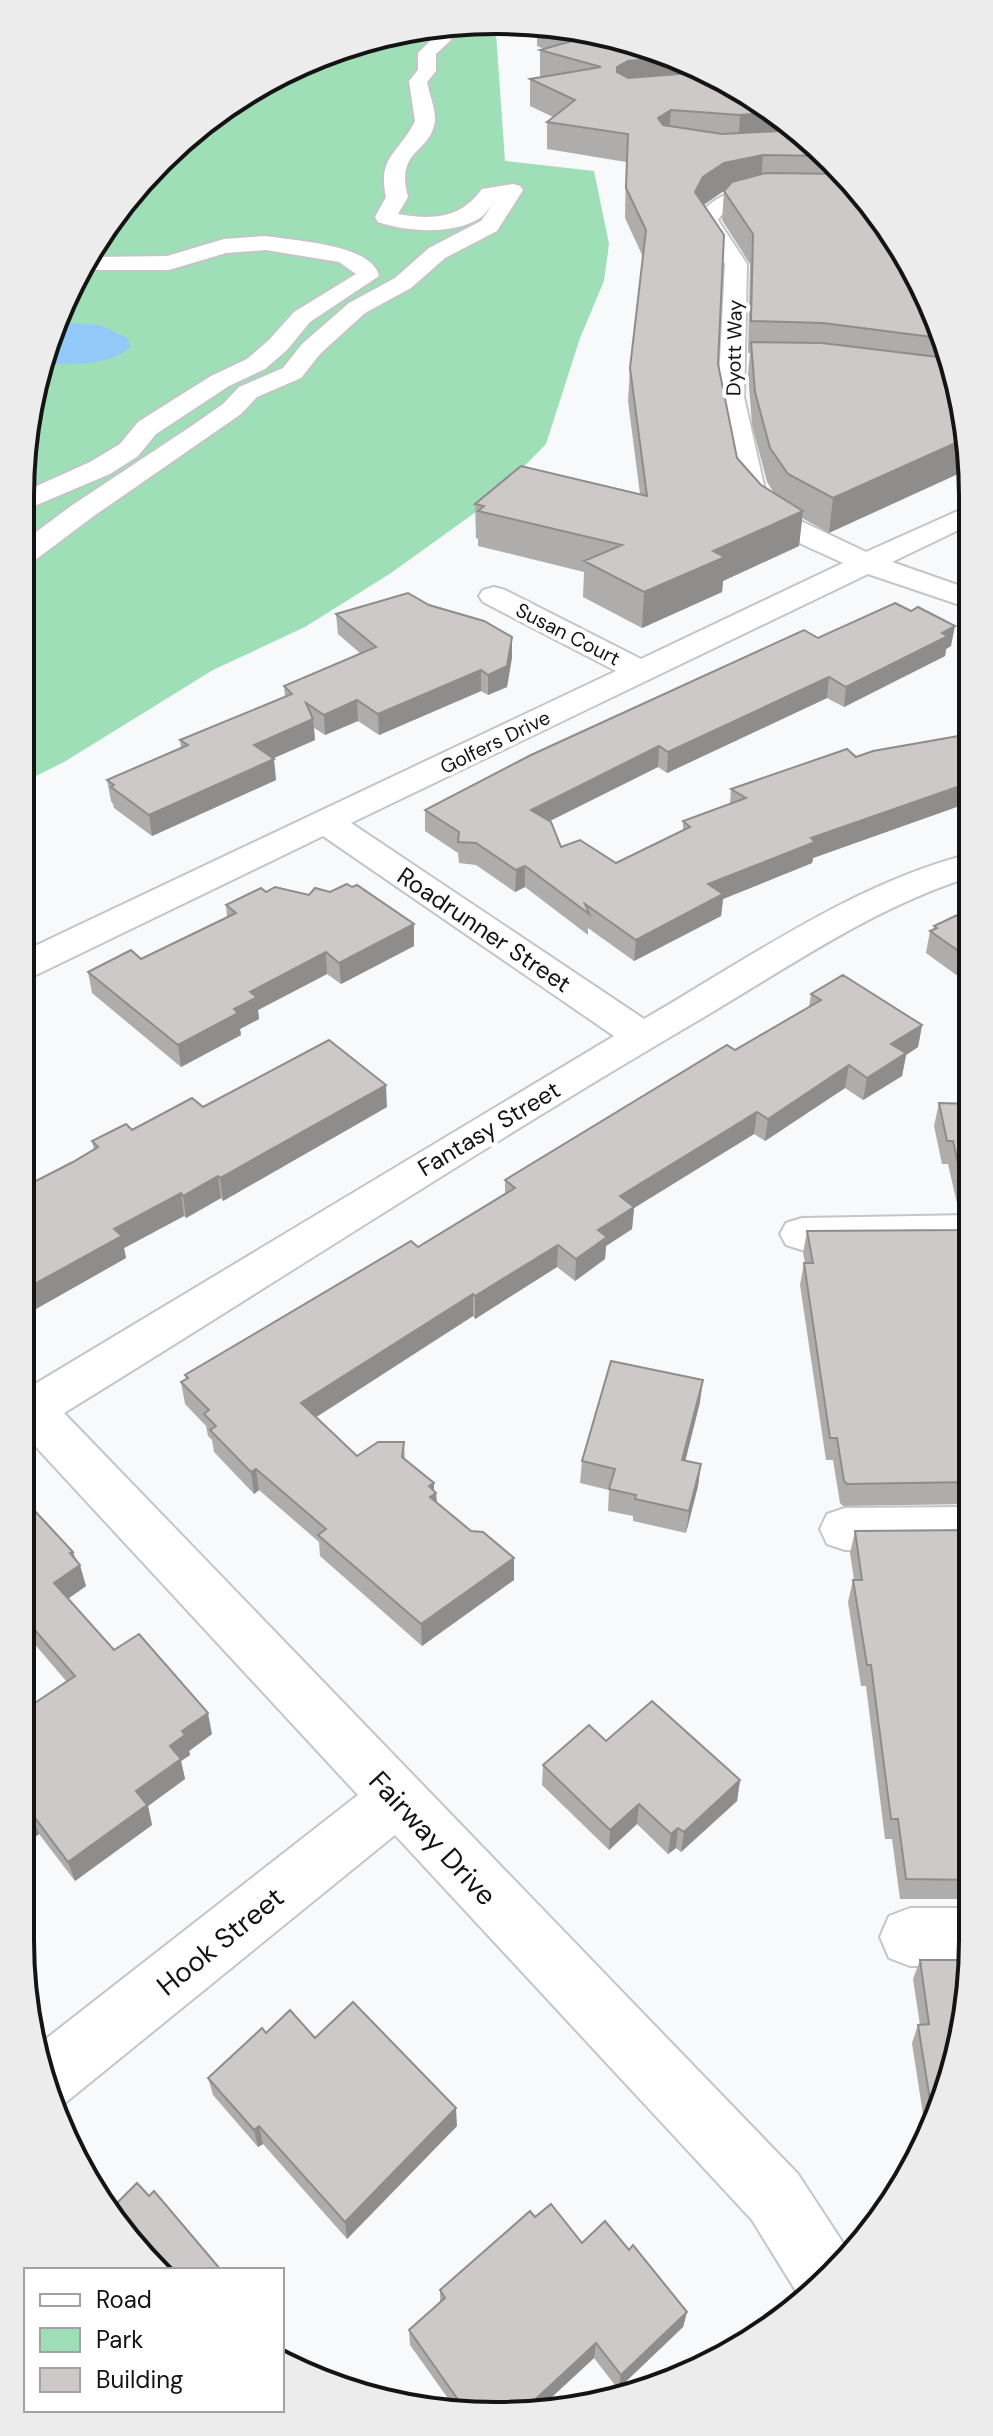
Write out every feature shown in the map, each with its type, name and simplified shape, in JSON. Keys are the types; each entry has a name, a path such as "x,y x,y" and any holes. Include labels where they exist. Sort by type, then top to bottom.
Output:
{"street":[{"path":"34,547 199,433 232,409 248,392 292,373 311,349 357,308 403,283 437,253 495,222 513,190 489,193 476,211 460,218 415,223 393,221 386,217 397,197 393,180 395,164 417,137 425,121 418,81 427,71 427,53 442,37"},
{"name":"Dyott Way","path":"803,194 729,198 714,206 707,220 736,264 731,397 751,492 774,519 866,563 959,596"},
{"path":"34,498 100,468 129,450 147,428 220,381 256,364 278,345 302,317 368,276 368,272 346,256 266,243 224,246 169,263 97,264"},
{"path":"731,363 760,364"},
{"name":"Golfers Drive","path":"34,961 959,519"},
{"name":"Susan Court","path":"494,596 642,672"},
{"name":"Roadrunner Street","path":"327,823 642,1036"},
{"name":"Fantasy Street","path":"34,1408 642,1036 875,903 959,868"},
{"path":"802,1234 959,1231"},
{"name":"Fairway Drive","path":"34,1422 775,2197 821,2269"},
{"path":"845,1529 959,1528"},
{"name":"Hook Street","path":"54,2072 396,1800"},
{"path":"910,1937 959,1937"}],"green space":[{"path":"496,34 505,161 594,171 609,244 604,281 580,338 546,444 487,504 391,573 305,627 213,670 64,762 34,777 35,466 50,377 69,320 96,265 130,215 169,169 215,130 265,96 320,69 377,50 436,38"}],"water":[{"path":"68,323 100,325 127,338 131,347 111,358 77,364 54,364"}],"building":[{"path":"573,41 646,59 628,61 617,67 617,72 628,78 683,74 755,114 671,110 658,118 663,125 722,134 779,131 809,156 763,155 724,163 703,177 695,192 724,235 718,364 737,458 761,485 803,511 713,551 725,557 644,592 584,561 622,545 478,511 484,506 475,504 521,466 647,496 630,368 646,230 626,188 628,134 547,122 575,100 530,79 601,67 540,50"},
{"path":"766,173 828,174 863,215 897,265 930,337 823,323 751,321 753,234 724,191 732,182"},
{"path":"751,342 822,343 937,357 956,443 833,498 788,474 770,448 755,392"},
{"path":"408,593 429,605 484,621 512,637 507,666 488,675 481,670 378,714 357,700 324,715 306,703 313,719 254,745 274,759 149,815 111,787 114,785 107,780 188,745 180,740 292,694 284,686 376,647 336,614"},
{"path":"895,603 911,611 918,607 955,626 942,633 948,636 846,687 829,677 668,752 659,746 531,810 551,822 561,847 580,840 616,863 690,827 683,821 746,798 731,789 847,749 856,757 873,751 959,736 959,786 811,838 815,842 708,884 723,894 636,940 585,904 589,914 525,866 516,870 476,843 458,842 459,832 425,810 531,755 804,630 818,638"},
{"path":"347,884 352,887 357,885 414,924 339,963 326,952 250,992 257,997 234,1009 238,1013 178,1045 88,972 131,950 141,959 236,913 226,905 261,888 266,892 275,887 309,895 315,888 330,892"},
{"path":"959,914 959,951 930,931 937,928 934,926"},
{"path":"843,975 922,1025 891,1044 906,1053 867,1078 849,1065 768,1119 757,1112 620,1196 634,1207 598,1230 607,1237 576,1259 558,1245 475,1296 473,1294 301,1403 357,1456 378,1442 404,1442 402,1457 434,1483 429,1486 436,1493 430,1497 471,1531 483,1532 514,1558 421,1624 318,1535 326,1529 256,1469 251,1472 210,1430 216,1426 204,1414 209,1410 181,1382 188,1378 185,1375 411,1241 418,1247 515,1188 505,1180 727,1045 735,1050 821,1000 811,994"},
{"path":"329,1040 386,1085 220,1178 218,1176 183,1196 181,1193 114,1229 122,1236 34,1284 34,1182 98,1147 92,1141 126,1124 132,1130 192,1098 203,1107"},
{"path":"939,1103 959,1104 959,1168 953,1141 947,1141"},
{"path":"959,1230 959,1482 847,1484 844,1481 837,1438 830,1438 804,1263 813,1263 807,1231"},
{"path":"611,1361 703,1380 682,1460 701,1464 689,1511 635,1499 636,1495 609,1489 615,1469 582,1461"},
{"path":"34,1510 73,1552 70,1553 80,1565 54,1583 114,1650 139,1634 208,1713 182,1731 185,1735 170,1746 181,1759 136,1791 147,1805 68,1862 34,1817 34,1704 75,1676 34,1629"},
{"path":"959,1530 959,1880 906,1879 898,1819 891,1819 871,1665 867,1665 853,1580 862,1580 855,1531"},
{"path":"652,1701 740,1780 684,1832 678,1828 671,1834 639,1804 610,1830 543,1765 589,1725 606,1741"},
{"path":"920,1960 958,1960 950,2030 930,2100 918,2025 929,2024"},
{"path":"353,2002 456,2108 345,2222 259,2126 254,2130 208,2078 262,2028 266,2033 290,2010 315,2038"},
{"path":"137,2183 149,2196 154,2191 219,2268 170,2268 117,2203"},
{"path":"551,2204 582,2243 605,2221 629,2250 633,2245 687,2312 621,2375 596,2343 534,2400 458,2400 409,2330 445,2298 440,2290 530,2211 535,2217"}]}
